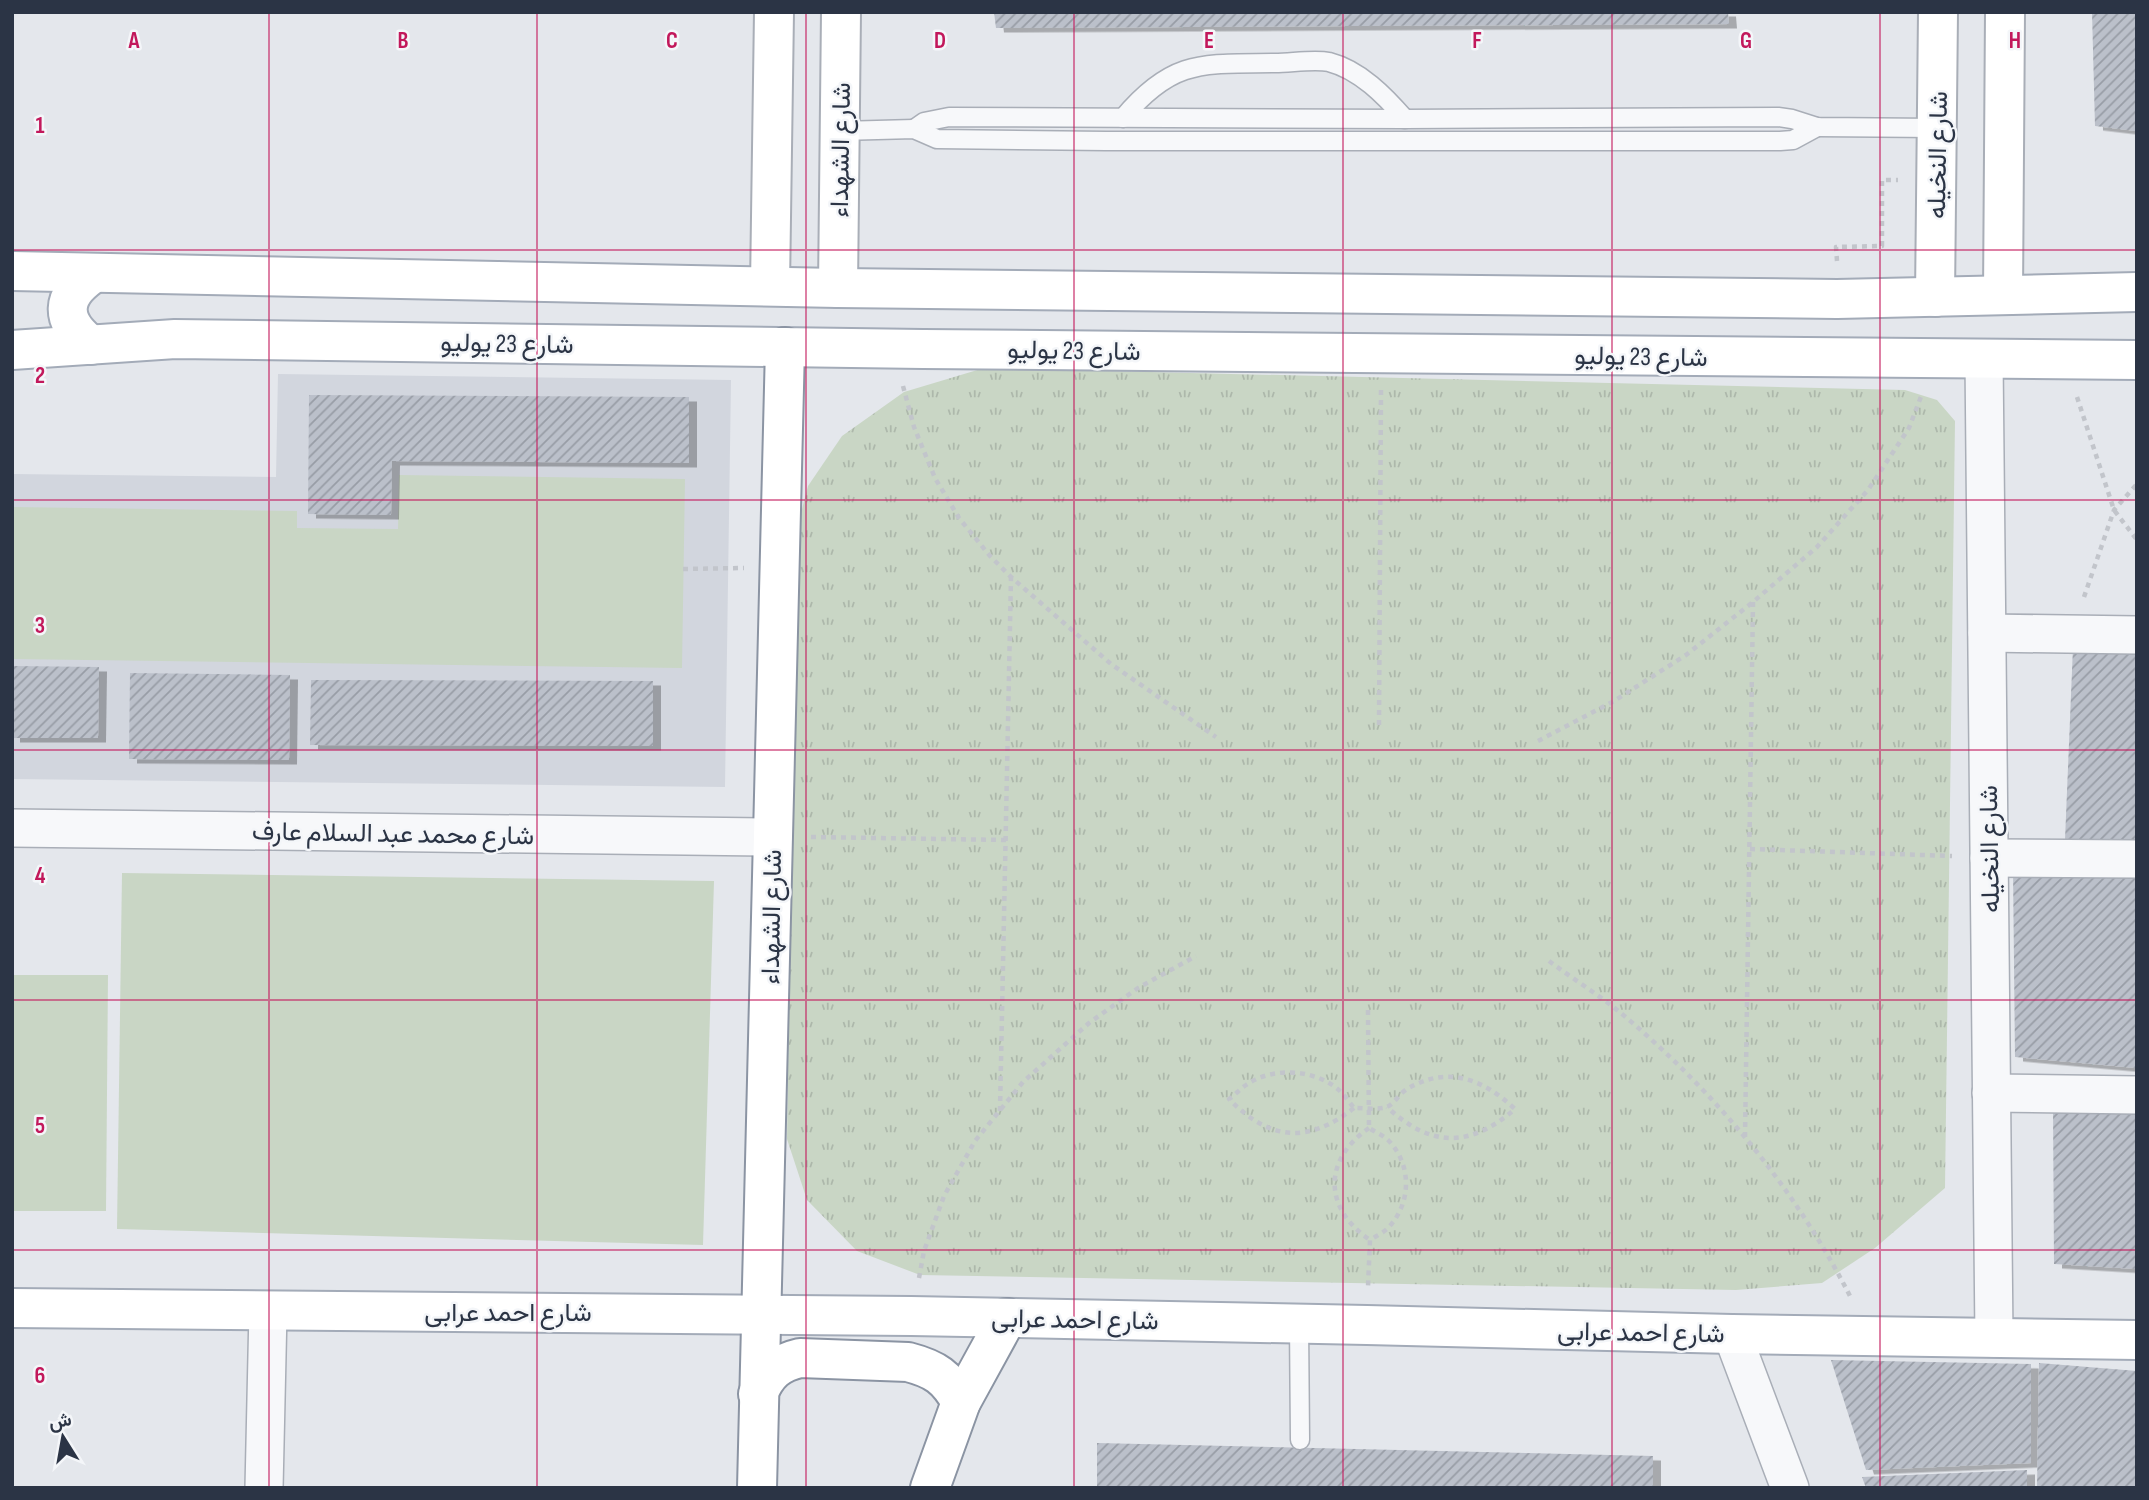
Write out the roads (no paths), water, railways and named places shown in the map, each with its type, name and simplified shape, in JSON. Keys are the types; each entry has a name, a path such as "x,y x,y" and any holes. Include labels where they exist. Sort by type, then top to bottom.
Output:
{"main road":[{"path":"770,286 774,12"},
{"name":"شارع الشهداء","path":"838,288 841,12"},
{"name":"شارع النخيله","path":"1935,297 1938,12"},
{"path":"2003,295 2005,12"},
{"path":"12,271 838,288 1837,299 2137,292"},
{"path":"92,345 76,333 67,308 72,293 81,281 94,273"},
{"name":"شارع 23 يوليو","path":"12,350 175,339 2137,360"},
{"name":"شارع الشهداء","path":"757,1488 785,347"},
{"name":"شارع احمد عرابى","path":"12,1308 911,1316 1870,1337 2137,1340"},
{"path":"930,1488 961,1402 1007,1318"},
{"path":"758,1394 773,1369 786,1361 800,1358 908,1362 925,1366 940,1374 961,1402"}],"street":[{"name":"شارع النخيله","path":"1984,359 1994,1338"},
{"path":"1987,633 2137,635"},
{"name":"شارع محمد عبد السلام عارف","path":"12,828 773,837"},
{"path":"1989,858 2137,859"},
{"path":"1991,1093 2137,1095"},
{"path":"264,1488 268,1311"},
{"path":"1732,1334 1790,1488"}],"lane":[{"path":"1123,118 1139,99 1158,83 1180,71 1204,64 1328,62 1371,85 1405,119"},
{"path":"914,129 936,118 1779,117 1817,127 1937,128"},
{"path":"840,131 914,129 937,139 1106,141 1780,141 1793,139 1817,127"},
{"path":"1298,1323 1300,1440"}]}
